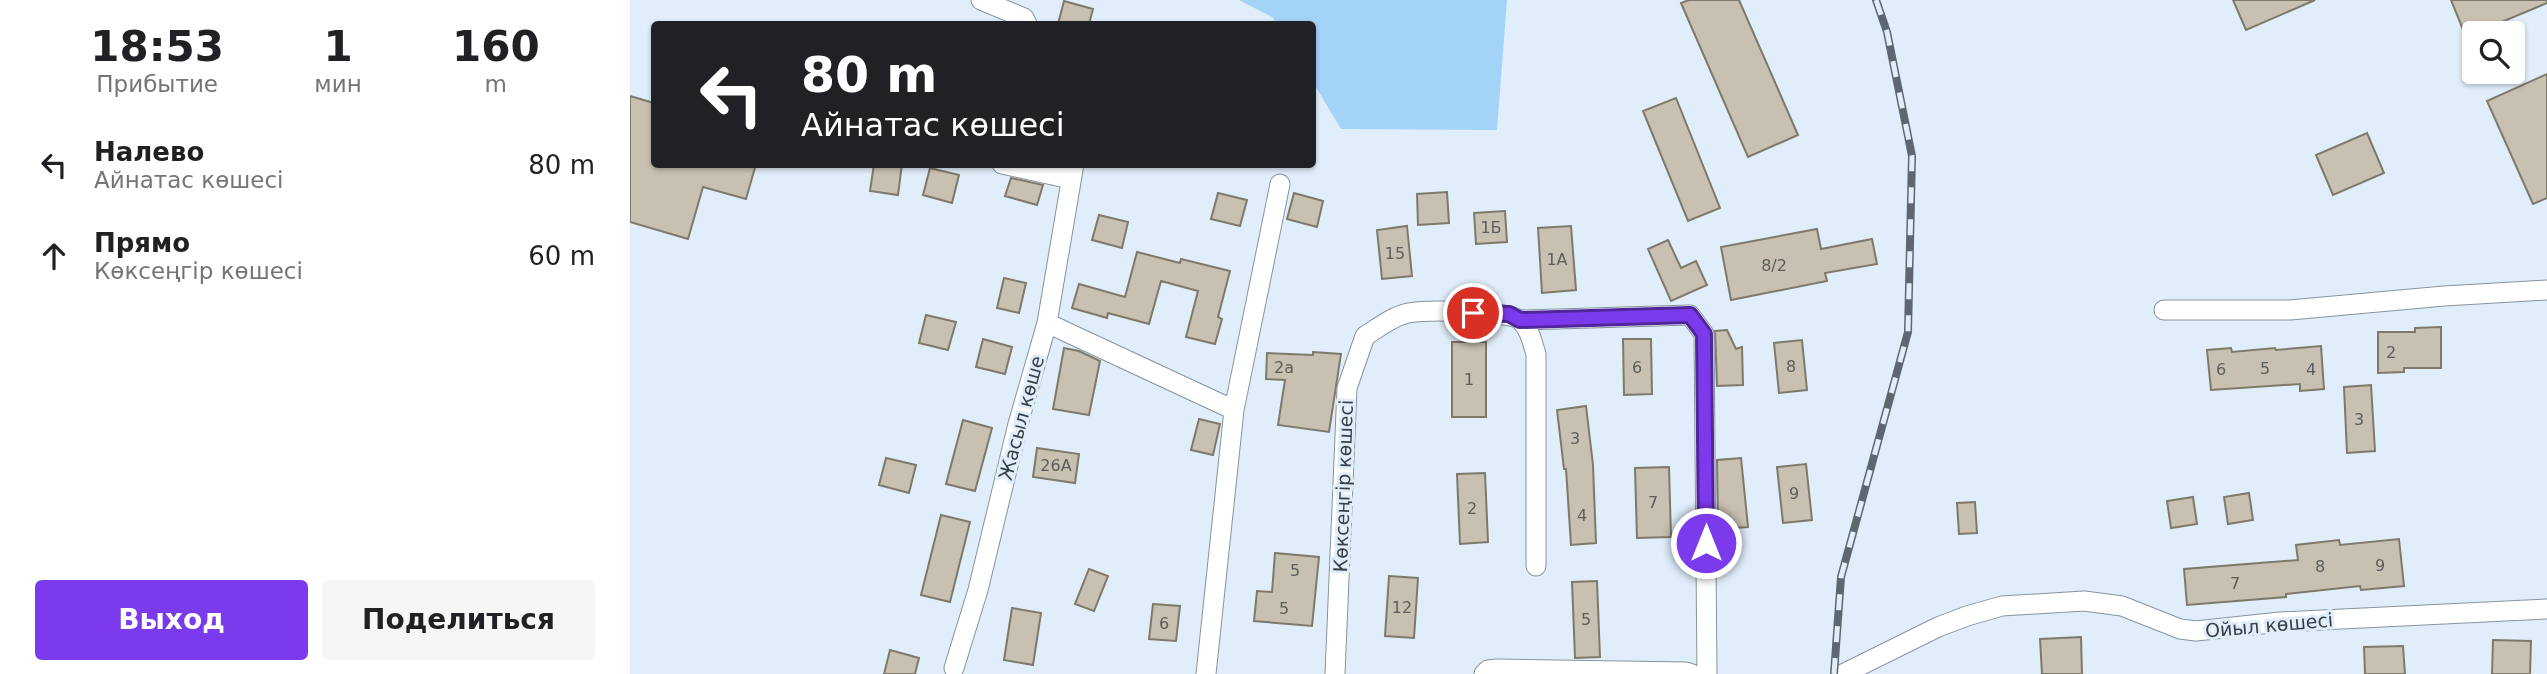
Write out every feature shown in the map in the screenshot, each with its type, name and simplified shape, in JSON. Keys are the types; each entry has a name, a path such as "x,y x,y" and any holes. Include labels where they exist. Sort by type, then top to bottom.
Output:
{"street":[{"path":"981,0 1026,21"},
{"path":"1037,168 1072,172"},
{"name":"Жасыл көше","path":"954,668 978,590 1018,424 1046,323 1061,249 1072,172"},
{"path":"1206,674 1234,410 1280,184"},
{"path":"2164,310 2290,310 2547,290"},
{"name":"Көксеңгір көшесі","path":"1335,674 1347,388 1365,336 1407,313 1495,313 1509,314 1520,320 1690,315 1704,334 1707,674"},
{"path":"1520,320 1530,332 1536,354 1536,566"},
{"path":"1046,323 1234,410"},
{"name":"Ойыл көшесі","path":"1843,674 1938,627 2002,606 2084,601 2122,606 2180,629 2196,631 2280,622 2547,608"},
{"path":"1484,674 1488,670 1497,669 1692,674"}],"shaded area":[{"path":"1239,0 1507,0 1497,130 1341,129 1316,87 1316,21 1275,21"}],"building":[{"path":"1689,0 1739,0 1798,135 1748,157 1681,3"},
{"path":"2233,0 2315,0 2246,30"},
{"path":"2451,0 2547,0 2547,3 2504,21 2462,21 2462,27"},
{"path":"1064,1 1093,9 1090,21 1059,21"},
{"path":"2547,74 2547,198 2533,204 2487,101"},
{"path":"630,96 651,102 651,168 755,168 746,199 703,187 688,239 630,222"},
{"path":"1676,98 1720,208 1688,221 1643,111"},
{"path":"2367,133 2384,173 2333,195 2316,155"},
{"path":"873,168 901,168 898,195 870,191"},
{"path":"930,168 959,175 952,203 923,195"},
{"path":"1011,178 1043,185 1037,205 1005,196"},
{"path":"1447,192 1449,223 1418,225 1417,194"},
{"path":"1218,193 1247,200 1240,226 1211,219"},
{"path":"1294,193 1323,201 1317,227 1287,219"},
{"path":"1505,211 1507,242 1476,244 1474,213"},
{"path":"1099,215 1128,222 1122,248 1092,240"},
{"path":"1407,226 1412,276 1382,279 1377,230"},
{"path":"1571,226 1576,290 1542,293 1538,228"},
{"path":"1817,229 1821,249 1872,239 1877,264 1825,273 1827,281 1731,300 1721,247"},
{"path":"1668,240 1681,268 1696,261 1707,285 1671,301 1648,249"},
{"path":"1137,252 1180,263 1181,259 1230,271 1218,317 1222,319 1215,344 1186,337 1198,291 1161,281 1149,324 1108,313 1107,318 1072,308 1079,284 1125,297"},
{"path":"1004,278 1026,283 1019,313 997,308"},
{"path":"926,315 956,322 948,350 919,343"},
{"path":"2441,327 2441,368 2404,368 2404,372 2378,373 2378,332 2415,332 2415,328"},
{"path":"1727,330 1736,349 1742,347 1743,385 1717,386 1715,331"},
{"path":"983,339 1012,347 1005,374 976,367"},
{"path":"1623,339 1651,339 1652,394 1624,395"},
{"path":"1802,340 1807,390 1779,393 1774,343"},
{"path":"1452,342 1486,342 1486,417 1452,417"},
{"path":"2321,346 2324,389 2300,391 2300,384 2211,390 2207,350 2231,348 2232,352"},
{"path":"1064,348 1079,351 1100,361 1089,415 1053,409"},
{"path":"1313,352 1341,354 1329,432 1278,425 1285,380 1266,379 1267,353 1313,355"},
{"path":"2371,385 2375,451 2347,453 2344,387"},
{"path":"1586,406 1593,465 1596,543 1571,545 1566,469 1557,410"},
{"path":"1199,419 1220,424 1213,455 1191,450"},
{"path":"963,420 992,428 975,491 946,484"},
{"path":"1037,448 1079,454 1075,483 1033,477"},
{"path":"886,458 916,465 909,493 879,485"},
{"path":"1741,458 1748,527 1718,529 1717,460"},
{"path":"1806,464 1812,520 1783,523 1777,467"},
{"path":"1669,467 1671,537 1637,538 1635,468"},
{"path":"1485,473 1488,542 1460,544 1457,474"},
{"path":"2249,493 2253,520 2228,524 2224,497"},
{"path":"2193,497 2197,524 2171,528 2167,501"},
{"path":"1975,502 1977,533 1959,534 1957,503"},
{"path":"941,515 970,522 950,602 921,595"},
{"path":"2399,539 2404,586 2361,590 2360,586 2286,594 2286,597 2187,605 2184,569 2298,560 2296,545 2339,540 2340,545"},
{"path":"1275,553 1319,557 1312,626 1254,621 1257,591 1272,592"},
{"path":"1089,569 1108,576 1094,611 1075,604"},
{"path":"1389,576 1418,578 1414,638 1385,636"},
{"path":"1597,581 1600,657 1575,658 1572,582"},
{"path":"1153,604 1180,606 1176,641 1149,639"},
{"path":"1012,608 1041,613 1033,665 1004,660"},
{"path":"2081,637 2082,674 2042,674 2040,639"},
{"path":"2493,640 2531,641 2530,674 2492,674"},
{"path":"2403,646 2405,674 2365,674 2364,647"},
{"path":"890,650 919,658 915,674 884,674"}],"railway":[{"path":"1834,674 1841,577 1908,332 1912,156 1887,32 1876,0"}],"route":[{"path":"1473,313 1509,314 1520,320 1690,315 1704,334 1706,543"}]}
